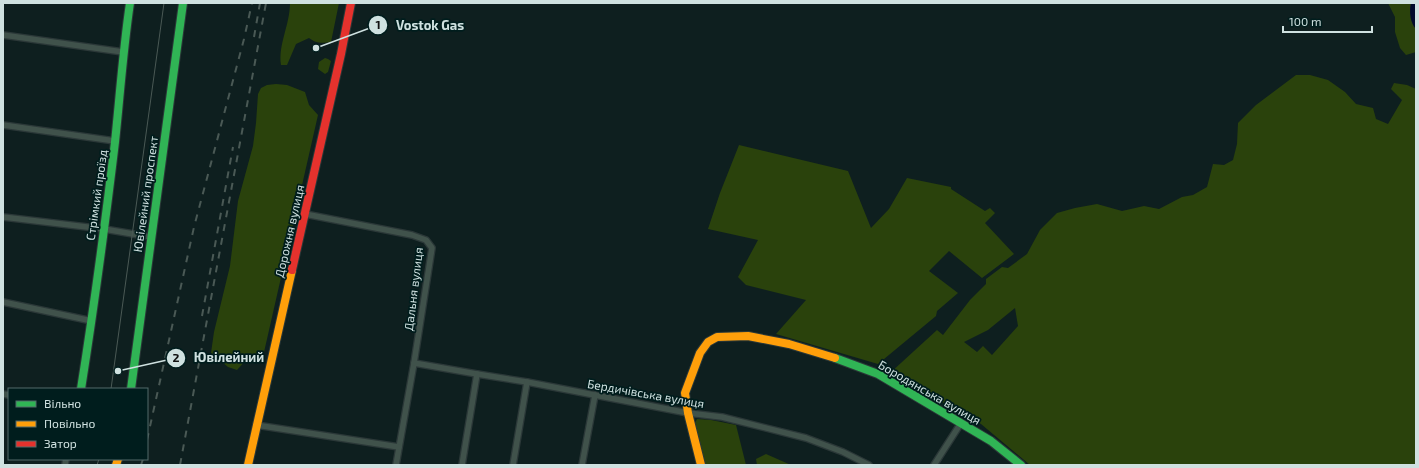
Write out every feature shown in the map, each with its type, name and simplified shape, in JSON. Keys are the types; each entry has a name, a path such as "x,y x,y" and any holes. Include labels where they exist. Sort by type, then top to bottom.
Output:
{"main road":[{"name":"Стрімкий проїзд","path":"81,388 92,321 116,141 123,52 130,3"},
{"name":"Ювілейний проспект","path":"131,388 183,3"},
{"name":"Дорожня вулиця","path":"248,465 341,54 351,3"},
{"name":"Бородянська вулиця","path":"701,465 688,413 685,393 698,357 708,342 717,337 748,336 789,344 838,359 878,374 991,441 1021,465"}],"street":[{"path":"3,35 123,52"},
{"path":"3,124 116,141"},
{"name":"Дальня вулиця","path":"305,214 412,235 426,240 432,248 396,465"},
{"path":"3,217 104,229 151,237"},
{"path":"3,302 92,321"},
{"name":"Бердичівська вулиця","path":"414,363 527,382 688,413 722,417 806,438 844,452 869,465"},
{"path":"462,465 477,374"},
{"path":"513,465 527,382"},
{"path":"582,465 595,395"},
{"path":"934,465 961,422"},
{"path":"256,425 399,447"}],"green space":[{"path":"290,3 339,3 331,42 320,43 309,38 296,44 287,65 281,65 281,50"},
{"path":"1388,3 1416,3 1416,52 1406,55 1400,48 1395,32 1395,17"},
{"path":"325,58 331,61 328,72 325,74 318,69 319,62"},
{"path":"1296,75 1310,75 1328,80 1345,92 1356,104 1373,108 1376,119 1388,124 1402,100 1391,89 1394,83 1407,85 1416,89 1416,465 1030,465 981,424 890,373 937,330 943,335 970,300 986,284 986,279 1002,267 1008,268 1027,254 1040,230 1057,213 1097,204 1122,211 1144,206 1159,209 1182,197 1193,195 1207,187 1213,164 1224,165 1233,160 1237,144 1238,123 1256,105","holes":["1015,308 1018,326 992,355 983,346 977,352 964,342 988,330"]},
{"path":"267,85 287,85 305,92 309,105 318,115 262,361 247,359 237,370 228,367 211,353 214,332 230,266 238,201 253,146 258,94 261,88"},
{"path":"739,145 848,171 871,228 889,209 907,178 951,187 951,189 985,211 990,208 995,213 985,223 1014,254 982,278 949,251 929,271 958,293 937,311 936,316 878,364 776,334 806,300 746,285 738,277 758,240 708,229 720,193"},
{"path":"697,419 736,425 746,465 704,465 694,425"},
{"path":"766,454 791,465 757,465 756,459"}],"water":[{"path":"1411,3 1416,3 1416,29 1412,24 1410,17"}],"tram line":[{"path":"111,388 164,3"},
{"path":"97,465 99,460"}],"railway":[{"path":"148,435 194,227 244,39 252,3"},
{"path":"254,37 260,3"},
{"path":"180,465 266,3"},
{"path":"202,316 233,147"},
{"path":"141,465 143,460"}],"traffic: fast":[{"path":"81,388 95,297 115,142 123,55 130,3"},
{"path":"131,388 183,3"},
{"path":"835,358 878,374 991,441 1021,465"}],"traffic: slow":[{"path":"248,465 292,270"},
{"path":"701,465 688,413 685,393 700,353 708,342 717,337 748,336 789,344 835,358"},
{"path":"116,465 118,460"}],"traffic: jam":[{"path":"292,270 341,54 351,3"}],"place":[{"name":"Vostok Gas","path":"316,48"},
{"name":"Ювілейний","path":"118,371"}]}
